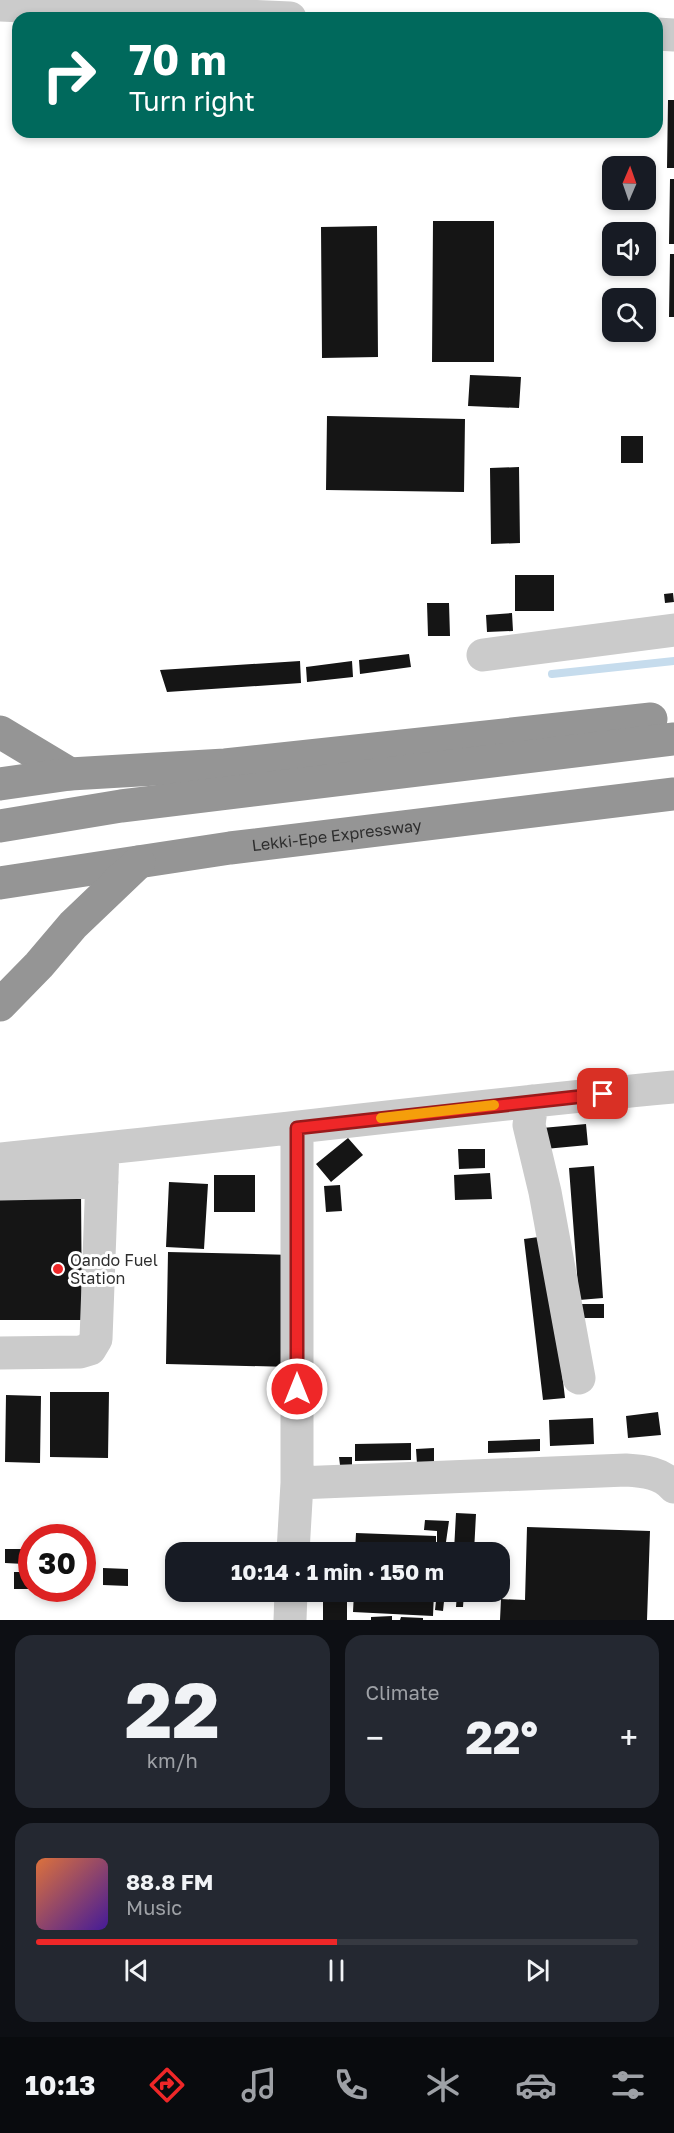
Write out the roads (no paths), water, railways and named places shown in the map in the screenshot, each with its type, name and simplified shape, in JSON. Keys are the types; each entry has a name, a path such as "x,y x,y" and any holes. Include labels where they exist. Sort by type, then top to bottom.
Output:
{"highway":[{"path":"0,784 69,774 225,765 674,717"},
{"path":"0,732 69,774"},
{"path":"0,826 121,806 674,739"},
{"name":"Lekki-Epe Expressway","path":"0,882 242,846 674,794"},
{"path":"0,1005 39,965 73,925 139,862"}],"street":[{"path":"0,5 210,7 246,12"},
{"path":"483,655 674,630"},
{"path":"0,1159 674,1087"},
{"path":"532,1101 529,1125 545,1192 579,1378"},
{"path":"294,1542 297,1484 297,1128"},
{"path":"0,1353 80,1352 90,1349 96,1339 104,1149"},
{"path":"0,1184 102,1182"},
{"path":"297,1484 626,1470 648,1472 668,1480 674,1487"},
{"path":"290,1620 291,1602"}],"waterway":[{"path":"552,674 674,661"}],"place":[{"name":"Oando Fuel Station","path":"58,1269"}]}
